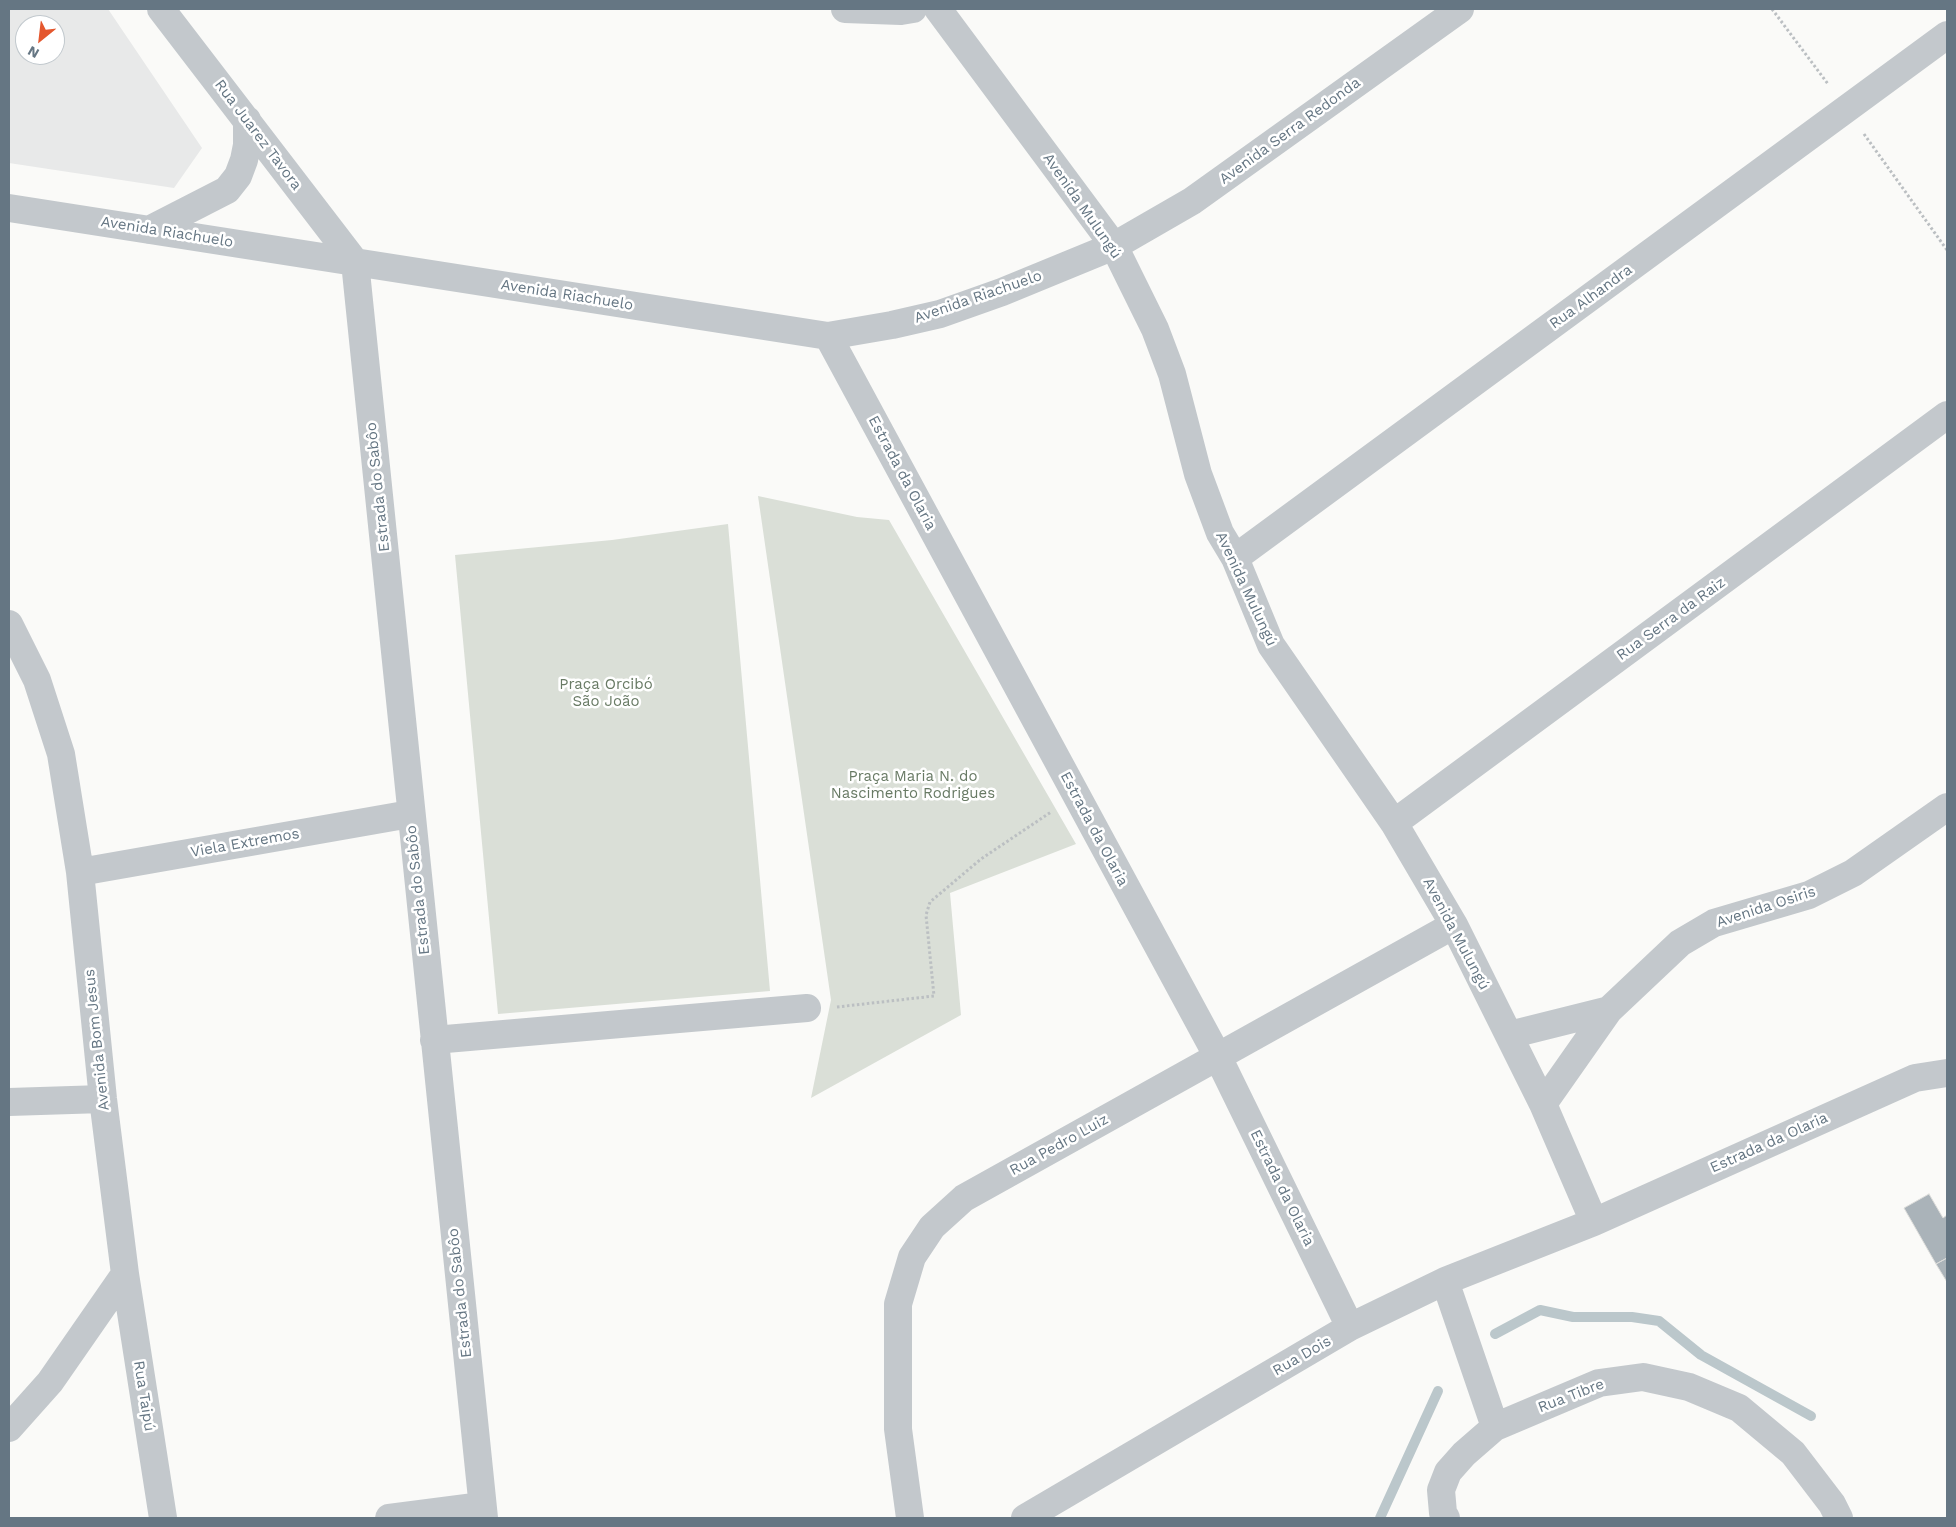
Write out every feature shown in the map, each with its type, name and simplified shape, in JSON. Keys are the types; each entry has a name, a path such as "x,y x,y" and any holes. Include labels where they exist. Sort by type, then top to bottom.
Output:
{"street":[{"name":"Rua Juarez Tavora","path":"161,9 355,262"},
{"path":"845,9 901,11 912,9"},
{"name":"Avenida Mulungú","path":"938,9 1114,246 1155,329 1172,374 1198,474 1220,532 1235,558 1271,646 1394,824 1454,925 1543,1104 1594,1222"},
{"name":"Avenida Serra Redonda","path":"1114,246 1192,201 1460,9"},
{"name":"Rua Alhandra","path":"1235,558 1947,35"},
{"path":"149,230 227,190 238,176 244,160 247,145 247,120"},
{"name":"Avenida Riachuelo","path":"9,208 828,336 892,326 940,314 1002,292 1114,246"},
{"name":"Estrada do Sabôo","path":"355,262 410,814 483,1512"},
{"name":"Estrada da Olaria","path":"828,336 1218,1057 1350,1327"},
{"name":"Rua Serra da Raiz","path":"1394,824 1947,415"},
{"name":"Avenida Bom Jesus","path":"9,624 37,680 61,754 80,872 103,1098 125,1274"},
{"name":"Avenida Osiris","path":"1543,1104 1609,1010 1680,943 1714,923 1810,895 1853,872 1943,812"},
{"name":"Viela Extremos","path":"80,872 410,814"},
{"name":"Rua Pedro Luiz","path":"910,1518 898,1429 898,1304 912,1257 932,1227 964,1198 1454,925"},
{"path":"434,1040 807,1008"},
{"name":"Avenida Osiris","path":"1509,1035 1609,1010"},
{"name":"Estrada da Olaria","path":"1594,1222 1915,1078 1947,1073"},
{"path":"9,1102 103,1098"},
{"name":"Rua Dois","path":"1024,1518 1350,1327 1445,1281 1594,1222"},
{"path":"9,1428 50,1382 125,1274"},
{"name":"Rua Taipú","path":"125,1274 164,1518"},
{"path":"1445,1281 1495,1427"},
{"name":"Rua Tibre","path":"1446,1518 1443,1513 1441,1490 1448,1472 1464,1454 1495,1427 1599,1383 1643,1377 1690,1387 1739,1408 1793,1453 1832,1504 1840,1518"},
{"path":"389,1518 483,1512"}],"path":[{"path":"807,1008 846,1007 934,996 926,915 930,902 981,860 1076,795"}],"shaded area":[{"path":"9,9 108,9 202,148 174,188 9,163"}],"green space":[{"name":"Praça Maria N. do Nascimento Rodrigues","path":"758,496 857,517 889,520 1076,844 950,893 961,1015 811,1098 831,1000"},
{"name":"Praça Orcibó São João","path":"728,524 770,991 498,1014 455,555 612,540"}],"building":[{"path":"1929,1194 1943,1218 1947,1215 1947,1258 1936,1264 1904,1208"},
{"path":"1947,1258 1947,1282 1936,1264"}],"waterway":[{"path":"1495,1334 1540,1310 1573,1317 1632,1317 1659,1321 1701,1355 1811,1416"},
{"path":"1380,1518 1438,1391"}]}
